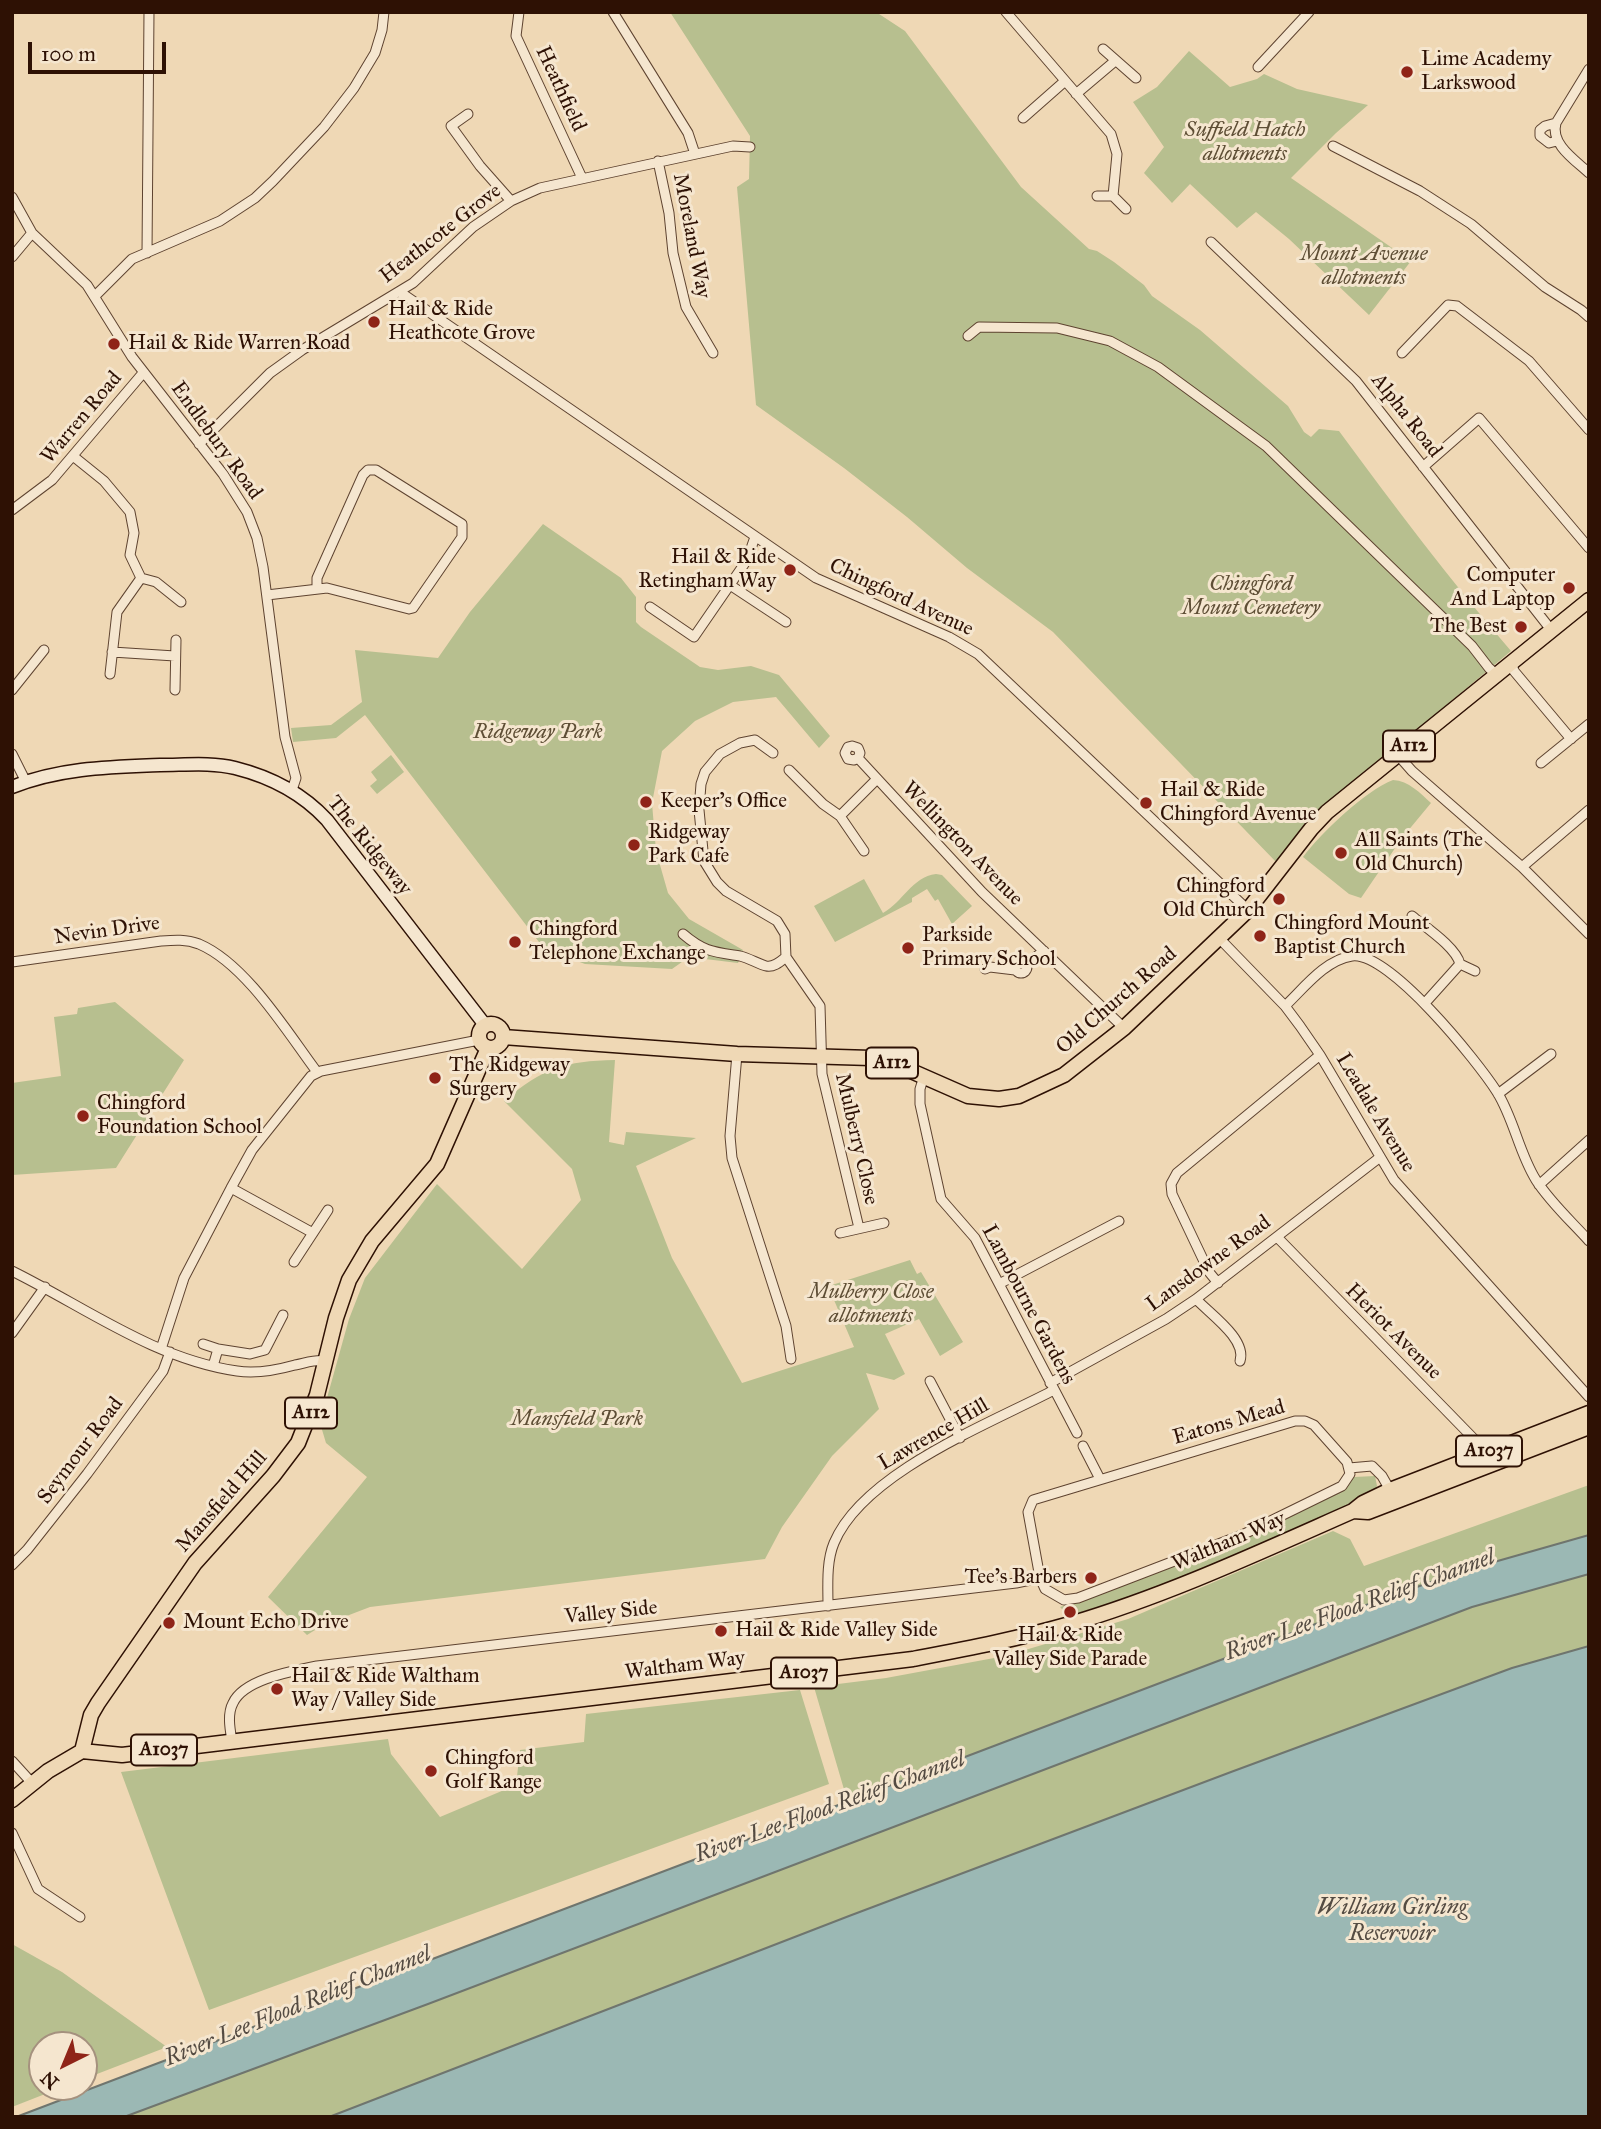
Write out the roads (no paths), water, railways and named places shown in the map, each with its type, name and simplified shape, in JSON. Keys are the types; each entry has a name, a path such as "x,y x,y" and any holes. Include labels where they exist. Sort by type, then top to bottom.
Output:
{"main road":[{"name":"Old Church Road","path":"485,1025 498,1026 503,1037 737,1054 871,1058 895,1064 968,1096 984,1099 1009,1098 1031,1092 1064,1075 1124,1028 1248,910 1327,812 1589,600"},
{"name":"The Ridgeway","path":"12,787 48,775 79,770 208,765 238,769 292,790 304,797 327,820 485,1025"},
{"name":"A112","path":"484,1044 480,1030 485,1025"},
{"path":"484,1044 499,1045 503,1037"},
{"name":"Mansfield Hill","path":"82,1751 91,1716 98,1703 172,1594 215,1539 273,1476 299,1443 327,1361 339,1306 355,1266 372,1241 437,1164 484,1044"},
{"name":"Waltham Way","path":"1392,1496 1540,1438 1589,1413"},
{"name":"Waltham Way","path":"82,1751 122,1755 859,1666 913,1659 993,1643 1068,1624 1219,1571 1353,1511 1368,1512 1392,1496 1482,1454 1589,1427"},
{"path":"12,1800 67,1758 82,1751"}],"street":[{"path":"147,253 149,12"},
{"path":"95,296 132,259 220,221 255,198 273,181 324,127 354,88 376,53 384,12"},
{"name":"Heathfield","path":"519,12 516,36 582,178"},
{"path":"613,12 688,133 695,154"},
{"path":"1006,12 1111,134 1117,154 1113,197"},
{"path":"1258,67 1309,12"},
{"path":"1103,49 1136,78"},
{"path":"1076,94 1115,61"},
{"path":"1589,69 1554,130 1557,141 1589,173"},
{"path":"1023,118 1065,81"},
{"path":"468,114 451,126 510,201"},
{"path":"1556,123 1540,130 1540,136 1549,142 1557,141"},
{"name":"Heathcote Grove","path":"199,444 270,373 302,350 413,283 473,227 510,201 540,188 582,178 733,146 750,147"},
{"path":"1334,146 1420,191 1471,224 1545,287 1589,317"},
{"name":"Moreland Way","path":"657,162 669,213 673,253 685,307 713,353"},
{"path":"1097,196 1113,197 1126,209"},
{"name":"Endlebury Road","path":"12,198 32,233 81,278 95,296 143,373 228,480 247,512 257,538 267,595 285,737 296,778 292,790"},
{"path":"12,257 32,233"},
{"name":"Alpha Road","path":"1211,242 1356,381 1552,631"},
{"name":"Chingford Avenue","path":"400,292 829,586 949,637 978,654 1248,910"},
{"path":"1402,353 1447,305 1457,306 1529,361 1589,430"},
{"path":"968,336 979,327 1057,328 1110,341 1158,367 1266,446 1472,646 1497,675"},
{"name":"Warren Road","path":"12,510 52,480 143,373"},
{"path":"1423,467 1479,418 1589,548"},
{"path":"73,456 104,481 130,512 134,533 130,555 141,578 156,582 181,601"},
{"path":"267,595 327,588 413,608 463,537 462,524 376,470 368,470 363,475 317,578 317,588"},
{"path":"650,607 694,637 747,560 755,537"},
{"path":"110,674 117,612 141,578"},
{"path":"730,585 786,622"},
{"path":"175,690 176,640"},
{"path":"12,690 44,650"},
{"path":"112,652 175,656"},
{"path":"1512,664 1514,671 1572,739"},
{"path":"1541,763 1589,724"},
{"path":"683,934 697,946 716,954 740,956 767,967 786,957 785,934 777,921 726,891 708,871 702,849 699,810 705,772 720,754 740,743 755,740 773,753"},
{"path":"12,754 26,782"},
{"path":"1398,754 1412,771 1522,867 1589,934"},
{"name":"Wellington Avenue","path":"858,758 982,892 1124,1028"},
{"path":"789,771 823,804 840,816 864,851"},
{"path":"840,816 877,779"},
{"path":"1522,867 1589,810"},
{"path":"1412,916 1451,949 1460,964 1475,971"},
{"name":"Leadale Avenue","path":"1219,938 1285,1006 1320,1055 1379,1158 1409,1199 1589,1397"},
{"name":"Nevin Drive","path":"12,962 161,941 185,940 198,944 222,958 252,987 317,1072"},
{"path":"985,969 990,967 1015,970 1018,961 1026,964 1044,951"},
{"path":"1285,1006 1332,963 1353,956 1362,956 1377,963 1437,1015 1498,1094 1528,1168 1539,1185 1589,1241"},
{"name":"Mulberry Close","path":"786,957 820,1006 822,1074 859,1228"},
{"path":"1424,1003 1460,964"},
{"path":"317,1072 484,1044"},
{"path":"737,1054 730,1136 732,1158 786,1326 791,1359"},
{"path":"1498,1094 1551,1054"},
{"path":"1218,1283 1209,1272 1172,1194 1171,1184 1177,1174 1320,1055"},
{"name":"Seymour Road","path":"12,1566 87,1474 163,1371 184,1278 252,1150 317,1072"},
{"name":"Lambourne Gardens","path":"924,1076 919,1096 937,1189 947,1208 971,1231 1077,1433"},
{"path":"1539,1185 1589,1140"},
{"name":"Lansdowne Road","path":"1052,1387 1196,1299 1379,1158"},
{"path":"231,1188 313,1233"},
{"path":"294,1262 328,1210"},
{"path":"999,1284 1119,1221"},
{"name":"Mulberry Close","path":"840,1233 884,1223"},
{"name":"Heriot Avenue","path":"1277,1237 1474,1439 1482,1454"},
{"path":"12,1271 140,1341 213,1366 249,1372 318,1360 327,1361"},
{"path":"12,1333 45,1287"},
{"path":"1196,1299 1234,1337 1241,1351 1240,1361"},
{"path":"203,1344 250,1354 265,1350 283,1315"},
{"path":"213,1366 218,1349"},
{"path":"930,1381 960,1438"},
{"name":"Lawrence Hill","path":"828,1606 832,1546 851,1515 877,1489 897,1474 1052,1387"},
{"name":"Eatons Mead","path":"1040,1578 1028,1513 1029,1505 1040,1497 1305,1420 1314,1425 1347,1462 1349,1468"},
{"path":"1083,1446 1100,1479"},
{"path":"1040,1578 1045,1589 1051,1594 1064,1600 1078,1598 1242,1535 1314,1501 1346,1482 1350,1474 1349,1468 1372,1466 1382,1475 1392,1496"},
{"name":"Valley Side","path":"232,1741 230,1710 238,1695 253,1685 317,1665 828,1606 1040,1578"},
{"path":"12,1760 32,1783"},
{"path":"12,1833 38,1889 80,1917"}],"water":[{"path":"1589,1535 1589,1574 1472,1607 124,2117 16,2117 58,2101 98,2101 98,2086 1355,1609 1459,1572"},
{"name":"William Girling Reservoir","path":"1589,1646 1589,2117 329,2117 1231,1772 1512,1668"}],"place":[{"name":"Lime Academy Larkswood","path":"1407,72"},
{"name":"Hail & Ride Heathcote Grove","path":"374,322"},
{"name":"Hail & Ride Warren Road","path":"114,344"},
{"name":"Hail & Ride Retingham Way","path":"790,570"},
{"name":"Computer And Laptop","path":"1569,588"},
{"name":"The Best","path":"1521,627"},
{"name":"Keeper's Office","path":"646,802"},
{"name":"Hail & Ride Chingford Avenue","path":"1146,803"},
{"name":"Ridgeway Park Cafe","path":"634,845"},
{"name":"All Saints (The Old Church)","path":"1341,853"},
{"name":"Chingford Old Church","path":"1279,899"},
{"name":"Chingford Mount Baptist Church","path":"1260,936"},
{"name":"Chingford Telephone Exchange","path":"515,942"},
{"name":"Parkside Primary School","path":"908,948"},
{"name":"The Ridgeway Surgery","path":"435,1078"},
{"name":"Chingford Foundation School","path":"83,1116"},
{"name":"Tee’s Barbers","path":"1091,1578"},
{"name":"Hail & Ride Valley Side Parade","path":"1070,1612"},
{"name":"Mount Echo Drive","path":"169,1623"},
{"name":"Hail & Ride Valley Side","path":"721,1631"},
{"name":"Hail & Ride Waltham Way / Valley Side","path":"277,1689"},
{"name":"Chingford Golf Range","path":"431,1771"}],"park label":[{"name":"Suffield Hatch allotments","path":"1245,143"},
{"name":"Mount Avenue allotments","path":"1364,267"},
{"name":"Chingford Mount Cemetery","path":"1251,597"},
{"name":"Ridgeway Park","path":"538,733"},
{"name":"Mulberry Close allotments","path":"871,1305"},
{"name":"Mansfield Park","path":"577,1420"}],"water label":[{"name":"River Lee Flood Relief Channel","path":"1360,1606"},
{"name":"River Lee Flood Relief Channel","path":"830,1808"},
{"name":"River Lee Flood Relief Channel","path":"298,2007"}]}
